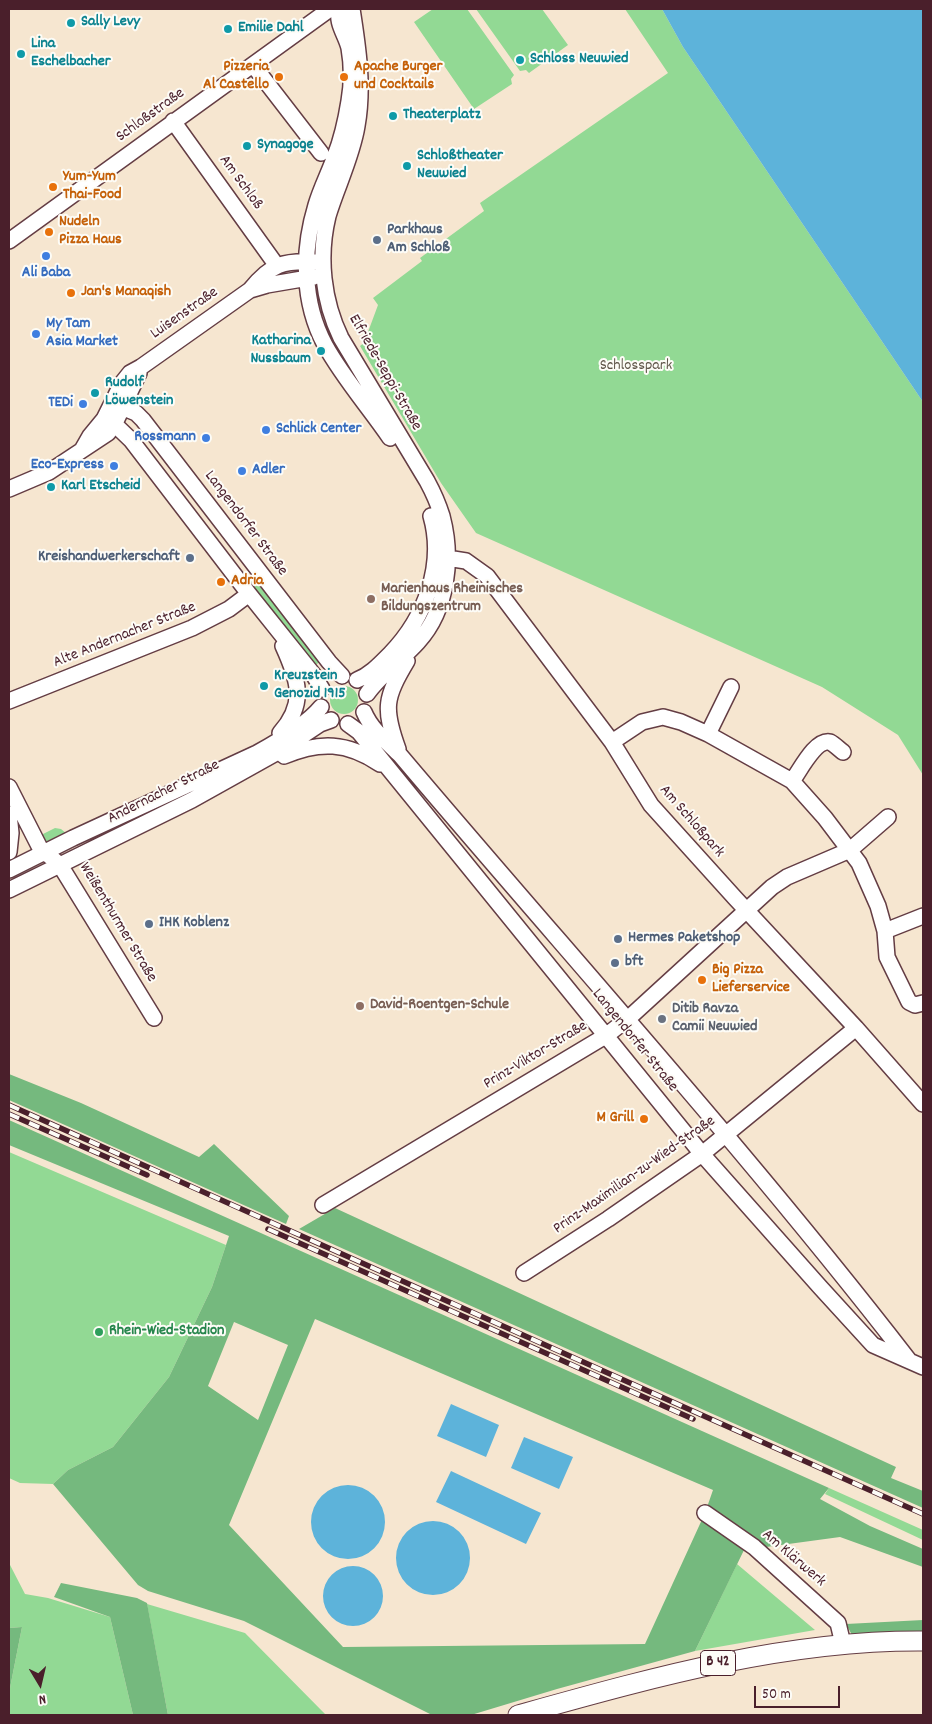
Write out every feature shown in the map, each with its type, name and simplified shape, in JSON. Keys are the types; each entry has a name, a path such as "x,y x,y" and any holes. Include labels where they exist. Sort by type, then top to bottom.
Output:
{"main road":[{"name":"B 42","path":"518,1715 715,1664 782,1651 843,1644 923,1641"}],"street":[{"name":"Schloßstraße","path":"9,241 330,9"},
{"name":"Elfriede-Seppi-Straße","path":"340,9 338,16 347,41 350,58 350,98 342,135 314,212 310,231 306,279 311,309 326,346 392,442 417,483 430,511 435,534 436,551 433,576 428,594 408,633 372,672 357,680"},
{"name":"Elfriede-Seppi-Straße","path":"352,9 360,74 359,112 352,148 329,215 324,240 323,269 328,302 341,338 435,497 444,524 447,558 446,579 438,608 431,624 416,645 367,694"},
{"path":"314,20 330,20 340,24"},
{"path":"253,65 321,153"},
{"name":"Am Schloß","path":"173,121 277,266"},
{"name":"Luisenstraße","path":"9,490 49,472 82,450 90,436 114,412 141,367 250,290 260,278 277,266 291,261 307,262 323,269"},
{"name":"Luisenstraße","path":"250,290 267,285 306,279 323,269"},
{"path":"114,412 131,440 313,674 322,689"},
{"name":"Langendorfer Straße","path":"114,412 136,413 143,420 328,662 342,676"},
{"path":"212,546 230,532"},
{"name":"Am Schloßpark","path":"447,558 466,561 487,576 612,742 651,805 856,1028 923,1104"},
{"name":"Alte Andernacher Straße","path":"9,700 192,628 224,612 249,594"},
{"path":"268,747 291,719 298,696 295,672 273,624"},
{"name":"Langendorfer Straße","path":"400,755 391,730 388,703 394,683 416,645"},
{"path":"342,676 350,676 357,680 367,694 364,712 357,720 348,724 339,724 331,720 325,715 321,707 322,689 327,682 342,676"},
{"path":"708,734 731,687"},
{"name":"Andernacher Straße","path":"9,870 268,747 291,732 321,707"},
{"name":"Langendorfer Straße","path":"364,712 370,724 400,755 726,1134 916,1364"},
{"path":"612,742 642,722 663,717 681,722 708,734 792,781 819,810 859,863 878,906 885,931 887,958 909,1002 915,1005 923,1003"},
{"name":"Andernacher Straße","path":"11,889 239,775 285,748 320,724 331,720"},
{"name":"Langendorfer Straße","path":"348,724 359,732 702,1154 872,1345 916,1364"},
{"path":"792,781 817,745 831,742 842,752"},
{"path":"239,775 295,751 308,747 329,745 360,752 389,769"},
{"name":"Weißenthurmer Straße","path":"9,787 36,842 44,852 60,865 154,1018"},
{"path":"9,814 11,833 9,852"},
{"name":"Prinz-Viktor-Straße","path":"322,1205 606,1035 626,1020 772,888 787,877 850,850 888,817"},
{"path":"9,870 13,870 17,876 11,889"},
{"path":"885,931 923,916"},
{"name":"Prinz-Maximilian-zu-Wied-Straße","path":"524,1273 608,1219 702,1154 856,1028"},
{"name":"Am Klärwerk","path":"705,1513 754,1547 838,1623 843,1644"}],"green space":[{"path":"433,9 467,9 514,75 511,79 512,84 474,109 414,22"},
{"path":"476,9 542,9 568,45 529,73 526,70 520,71"},
{"name":"Schlosspark","path":"625,9 662,9 683,47 923,402 923,775 898,735 822,687 476,533 441,483 360,346 371,337 368,332 378,305 373,298 422,261 420,258 484,211 480,203 668,73"},
{"path":"258,576 322,660 312,668 247,584"},
{"path":"344,686 354,690 358,700 354,710 344,714 334,710 330,700 334,690"},
{"path":"55,828 61,829 67,834 46,845 37,837"},
{"path":"9,1074 81,1103 199,1157 214,1144 289,1216 286,1224 9,1100"},
{"path":"9,1120 829,1488 820,1499 870,1526 923,1549 923,1567 840,1537 744,1550 695,1651 471,1715 432,1715 244,1621 148,1591 138,1585 53,1484 68,1470 113,1447 169,1377 212,1287 229,1236 9,1145","holes":["315,1319 713,1490 705,1513 645,1644 343,1647 229,1525","234,1322 288,1345 258,1420 208,1386"]},
{"name":"Rhein-Wied-Stadion","path":"9,1152 226,1245 212,1287 169,1377 113,1447 68,1470 53,1484 20,1483 9,1478"},
{"path":"335,1208 896,1467 891,1478 923,1491 923,1508 299,1229"},
{"path":"829,1488 923,1530 923,1540 825,1494"},
{"path":"9,1563 25,1594 48,1598 110,1617 133,1715 9,1715 9,1693 22,1627 9,1628"},
{"path":"737,1564 815,1630 695,1651"},
{"path":"61,1583 137,1598 147,1603 168,1715 133,1715 110,1617 54,1597"},
{"path":"147,1604 245,1633 326,1715 168,1715"},
{"path":"923,1620 923,1636 852,1635 846,1624"},
{"path":"22,1627 9,1693 9,1628"}],"water":[{"path":"662,9 923,9 923,402 683,47"},
{"path":"451,1404 499,1425 486,1457 437,1436"},
{"path":"524,1437 573,1457 559,1489 511,1468"},
{"path":"451,1471 541,1513 526,1544 436,1502"},
{"path":"348,1485 362,1488 374,1496 382,1508 385,1522 382,1536 374,1548 362,1556 348,1559 334,1556 322,1548 314,1536 311,1522 314,1508 322,1496 334,1488"},
{"path":"433,1521 447,1524 459,1532 467,1544 470,1558 467,1572 459,1584 447,1592 433,1595 419,1592 407,1584 399,1572 396,1558 399,1544 407,1532 419,1524"},
{"path":"347,1566 359,1566 370,1571 378,1579 383,1590 381,1608 370,1621 359,1626 347,1626 336,1621 328,1613 323,1602 323,1590 328,1579 336,1571"}],"railway":[{"path":"9,1105 923,1514"},
{"path":"9,1114 147,1175"},
{"path":"268,1229 693,1419"}],"place":[{"name":"Sally Levy","path":"71,23"},
{"name":"Emilie Dahl","path":"228,29"},
{"name":"Lina Eschelbacher","path":"21,54"},
{"name":"Schloss Neuwied","path":"520,60"},
{"name":"Pizzeria Al Castello","path":"279,77"},
{"name":"Apache Burger und Cocktails","path":"344,77"},
{"name":"Theaterplatz","path":"393,116"},
{"name":"Synagoge","path":"247,146"},
{"name":"Schloßtheater Neuwied","path":"407,166"},
{"name":"Yum-Yum Thai-Food","path":"53,187"},
{"name":"Nudeln Pizza Haus","path":"49,232"},
{"name":"Parkhaus Am Schloß","path":"377,240"},
{"name":"Ali Baba","path":"46,256"},
{"name":"Jan's Manaqish","path":"71,293"},
{"name":"My Tam Asia Market","path":"36,334"},
{"name":"Katharina Nussbaum","path":"321,351"},
{"name":"Rudolf Löwenstein","path":"95,393"},
{"name":"TEDi","path":"83,404"},
{"name":"Schlick Center","path":"266,430"},
{"name":"Rossmann","path":"206,438"},
{"name":"Eco-Express","path":"114,466"},
{"name":"Adler","path":"242,471"},
{"name":"Karl Etscheid","path":"51,487"},
{"name":"Kreishandwerkerschaft","path":"190,558"},
{"name":"Adria","path":"221,582"},
{"name":"Marienhaus Rheinisches Bildungszentrum","path":"371,599"},
{"name":"Kreuzstein Genozid 1915","path":"264,686"},
{"name":"IHK Koblenz","path":"149,924"},
{"name":"Hermes Paketshop","path":"618,939"},
{"name":"bft","path":"615,963"},
{"name":"Big Pizza Lieferservice","path":"702,980"},
{"name":"David-Roentgen-Schule","path":"360,1006"},
{"name":"Ditib Ravza Camii Neuwied","path":"662,1019"},
{"name":"M Grill","path":"644,1119"},
{"name":"Rhein-Wied-Stadion","path":"99,1332"}]}
